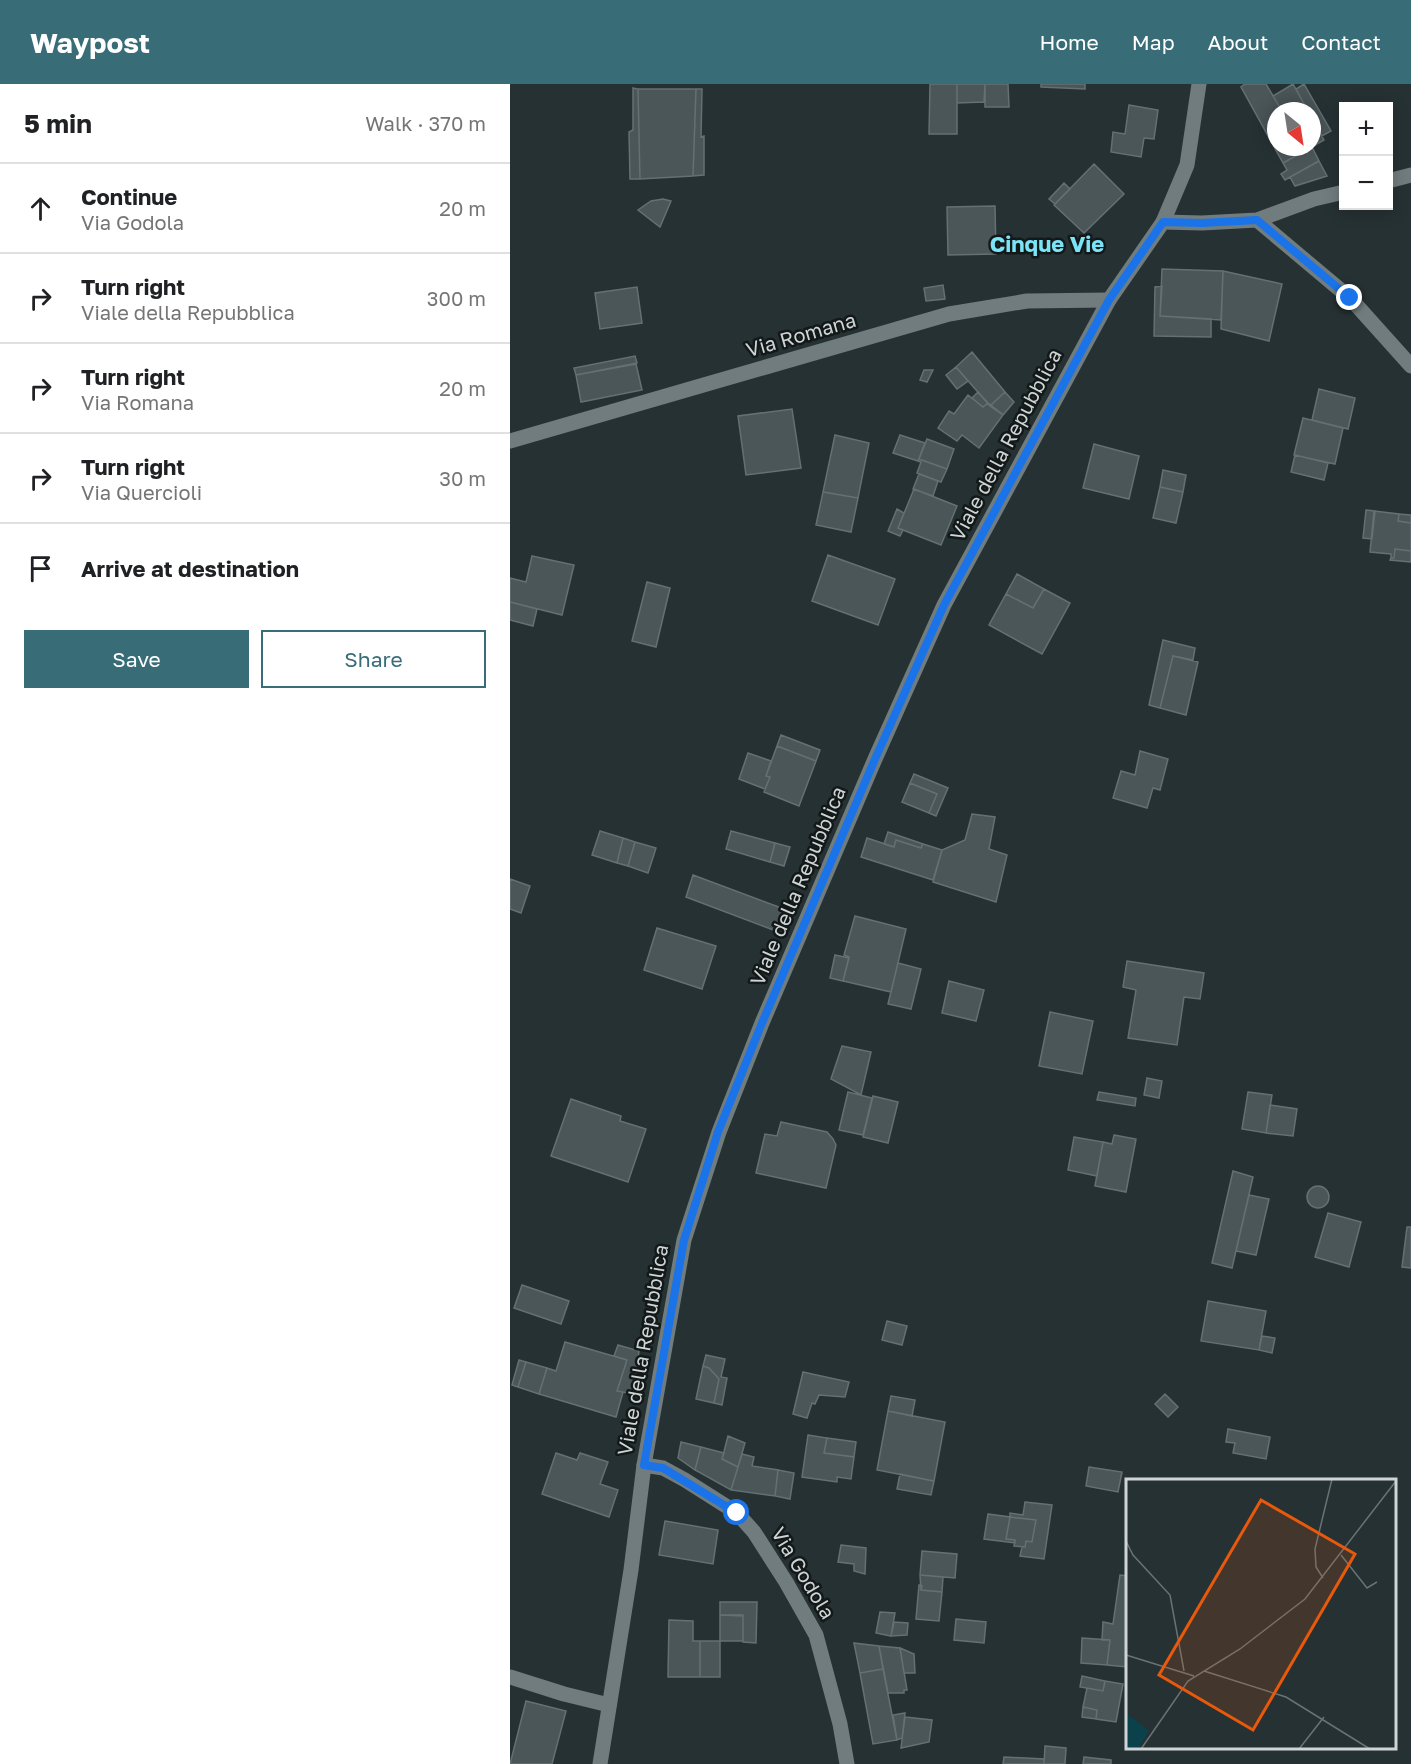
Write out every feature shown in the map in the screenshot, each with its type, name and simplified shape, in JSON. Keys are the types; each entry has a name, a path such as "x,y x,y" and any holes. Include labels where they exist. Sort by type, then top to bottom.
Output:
{"main road":[{"name":"Viale della Repubblica","path":"600,1764 631,1570 644,1465 684,1240 718,1132 875,759 944,605 1109,300 1163,222 1187,165 1199,84"},
{"path":"1393,180 1411,175"},
{"path":"1163,222 1202,223 1257,220 1339,193"},
{"path":"1257,220 1350,298 1411,366"},
{"name":"Via Romana","path":"510,441 949,314 1027,301 1109,300"},
{"name":"Via Godola","path":"644,1465 663,1468 685,1480 737,1513 754,1532 816,1635 840,1724 847,1764"},
{"path":"510,1677 609,1705"}],"building":[{"path":"930,84 957,84 957,134 929,134"},
{"path":"957,84 985,84 984,102 957,103"},
{"path":"985,84 1008,84 1009,107 985,107"},
{"path":"1041,84 1085,84 1085,89 1041,87"},
{"path":"1245,84 1266,84 1277,102 1267,102 1267,134 1241,87"},
{"path":"1293,84 1303,102 1277,102 1273,96"},
{"path":"1304,84 1314,102 1303,102 1296,89"},
{"path":"633,88 638,89 640,179 630,179 629,132 633,130"},
{"path":"638,89 696,89 693,176 640,179"},
{"path":"696,89 702,89 701,137 704,136 704,175 693,176"},
{"path":"1129,105 1158,110 1154,139 1144,138 1141,157 1111,152 1113,132 1125,134"},
{"path":"1321,114 1331,131 1322,136 1321,134"},
{"path":"1279,156 1296,156 1283,163"},
{"path":"1296,156 1316,156 1319,161 1285,180 1281,174 1287,170 1283,163"},
{"path":"1319,161 1327,176 1295,186 1290,177"},
{"path":"1094,164 1124,194 1084,233 1054,205"},
{"path":"1064,183 1070,189 1055,204 1049,199"},
{"path":"663,199 671,201 660,227 638,210 651,201"},
{"path":"995,206 996,254 948,255 947,207"},
{"path":"1162,269 1223,271 1221,320 1160,316"},
{"path":"1223,271 1282,284 1269,341 1221,329"},
{"path":"943,285 945,299 926,301 924,288"},
{"path":"1162,286 1160,316 1211,319 1211,337 1154,336 1155,287"},
{"path":"637,287 642,323 600,329 595,293"},
{"path":"972,352 1005,392 990,406 956,367"},
{"path":"635,356 637,363 576,375 574,368"},
{"path":"636,364 642,390 581,402 576,375"},
{"path":"956,367 968,381 957,389 946,375"},
{"path":"924,370 933,370 927,382 920,380"},
{"path":"1319,389 1355,398 1348,429 1312,420"},
{"path":"978,392 988,403 983,407 972,398"},
{"path":"1005,392 1014,402 1003,415 990,406"},
{"path":"968,395 983,407 988,403 1003,415 979,448 962,435 957,441 938,428 949,411 954,414"},
{"path":"792,409 801,468 746,475 738,416"},
{"path":"1303,418 1343,428 1335,464 1294,455"},
{"path":"835,435 869,443 858,498 823,492"},
{"path":"900,435 925,443 918,461 893,453"},
{"path":"927,439 954,449 947,469 919,459"},
{"path":"1094,444 1139,456 1129,499 1083,488"},
{"path":"1295,455 1328,463 1324,480 1291,472"},
{"path":"919,459 947,469 941,482 917,473 921,462 918,461"},
{"path":"1163,470 1186,475 1183,492 1160,487"},
{"path":"919,474 938,481 933,496 913,489"},
{"path":"1160,487 1183,492 1176,523 1153,518"},
{"path":"914,489 957,506 941,545 898,528"},
{"path":"823,492 858,498 851,532 816,525"},
{"path":"897,509 904,513 898,528 903,530 900,536 888,531"},
{"path":"1366,510 1375,511 1372,539 1363,538"},
{"path":"1374,511 1399,514 1398,521 1411,523 1411,551 1395,549 1394,558 1391,558 1391,554 1370,552"},
{"path":"1399,514 1411,515 1411,523 1398,521"},
{"path":"1395,549 1411,551 1411,562 1390,560 1394,558"},
{"path":"828,555 895,579 878,625 812,601"},
{"path":"532,556 574,565 562,615 510,602 510,578 526,582"},
{"path":"1017,574 1044,589 1033,608 1006,594"},
{"path":"647,582 670,588 656,647 632,641"},
{"path":"1044,589 1070,603 1042,654 989,625 1006,594 1033,608"},
{"path":"510,602 537,609 533,626 510,620"},
{"path":"1163,640 1195,648 1193,660 1173,656 1160,708 1149,705"},
{"path":"1173,656 1198,662 1186,715 1160,708"},
{"path":"781,735 820,750 816,761 777,746"},
{"path":"777,746 816,761 799,806 764,792 770,777 766,776"},
{"path":"1140,751 1168,759 1160,790 1153,788 1147,808 1113,798 1121,771 1135,775"},
{"path":"748,753 771,761 766,776 770,777 765,789 739,779"},
{"path":"914,774 948,788 936,816 929,813 937,794 910,783"},
{"path":"910,783 937,794 929,813 902,802"},
{"path":"972,814 995,817 989,849 1007,855 996,902 933,882 942,850 965,840"},
{"path":"600,831 623,838 617,863 592,855"},
{"path":"731,831 775,843 770,862 726,849"},
{"path":"888,832 923,844 921,848 896,840 894,847 884,844"},
{"path":"623,838 635,842 628,866 617,863"},
{"path":"867,838 894,847 896,840 921,848 923,844 942,850 933,880 861,857"},
{"path":"635,842 656,848 648,873 628,866"},
{"path":"775,843 790,847 784,866 770,862"},
{"path":"693,875 784,909 776,931 686,897"},
{"path":"510,879 530,886 521,913 510,909"},
{"path":"855,916 906,929 891,992 843,981 849,957 844,955"},
{"path":"657,928 716,946 702,989 644,970"},
{"path":"835,955 849,958 843,981 830,978"},
{"path":"1127,961 1204,973 1200,999 1184,997 1177,1045 1128,1038 1136,990 1123,987"},
{"path":"898,963 921,969 911,1009 888,1004"},
{"path":"949,981 984,990 976,1021 942,1013"},
{"path":"1050,1012 1093,1021 1082,1074 1039,1066"},
{"path":"842,1046 871,1052 861,1095 831,1079"},
{"path":"1147,1078 1162,1081 1159,1098 1144,1095"},
{"path":"848,1092 872,1098 863,1135 839,1130"},
{"path":"1099,1092 1136,1098 1135,1106 1097,1100"},
{"path":"1248,1092 1272,1095 1266,1133 1242,1129"},
{"path":"873,1096 898,1102 888,1143 863,1137"},
{"path":"571,1099 621,1116 620,1121 646,1129 628,1182 551,1156"},
{"path":"1270,1105 1297,1109 1293,1136 1266,1133"},
{"path":"781,1122 827,1132 833,1139 836,1145 826,1188 756,1173 765,1134 777,1136"},
{"path":"1114,1135 1136,1139 1126,1192 1095,1186 1103,1142 1112,1144"},
{"path":"1074,1137 1103,1142 1097,1176 1068,1170"},
{"path":"1233,1171 1253,1177 1232,1268 1212,1263"},
{"path":"1318,1186 1326,1189 1329,1197 1326,1205 1318,1208 1310,1205 1307,1197 1310,1189"},
{"path":"1249,1195 1269,1199 1256,1255 1236,1251"},
{"path":"1328,1213 1361,1222 1349,1267 1315,1257"},
{"path":"1407,1227 1411,1227 1411,1268 1402,1267"},
{"path":"522,1285 569,1301 561,1324 514,1308"},
{"path":"1208,1301 1266,1311 1259,1350 1201,1341"},
{"path":"887,1321 907,1326 902,1345 882,1340"},
{"path":"1262,1336 1275,1338 1272,1353 1259,1350"},
{"path":"565,1342 627,1360 617,1391 623,1392 616,1417 539,1394 547,1368 556,1371"},
{"path":"618,1345 639,1351 633,1394 617,1391 627,1360 614,1356"},
{"path":"706,1355 725,1359 721,1377 727,1378 722,1405 714,1403 719,1379 709,1368 703,1366"},
{"path":"519,1360 526,1362 518,1387 512,1385"},
{"path":"526,1362 547,1368 539,1394 518,1387"},
{"path":"703,1366 709,1368 719,1379 714,1403 696,1399"},
{"path":"803,1372 849,1382 845,1397 819,1395 815,1404 812,1403 807,1418 793,1414"},
{"path":"1165,1394 1178,1407 1168,1417 1155,1404"},
{"path":"891,1396 915,1400 912,1416 888,1411"},
{"path":"888,1411 945,1422 934,1481 877,1470"},
{"path":"1228,1429 1270,1437 1266,1459 1233,1453 1235,1443 1226,1442"},
{"path":"808,1435 827,1438 824,1453 854,1457 851,1479 837,1477 837,1482 802,1477"},
{"path":"728,1436 745,1443 738,1467 722,1459"},
{"path":"827,1438 856,1442 854,1457 824,1453"},
{"path":"681,1442 701,1447 695,1470 678,1458"},
{"path":"701,1447 724,1453 722,1459 738,1467 731,1490 695,1470"},
{"path":"556,1453 577,1460 580,1453 608,1462 600,1484 618,1490 609,1517 542,1494"},
{"path":"742,1454 754,1457 752,1466 778,1470 775,1496 731,1490"},
{"path":"1089,1467 1122,1472 1118,1492 1086,1486"},
{"path":"778,1470 794,1473 790,1499 775,1496"},
{"path":"900,1474 934,1481 931,1495 897,1489"},
{"path":"1025,1502 1052,1505 1044,1559 1020,1556 1026,1541 1032,1542 1036,1520 1010,1517 1010,1513 1023,1515"},
{"path":"988,1514 1010,1517 1006,1539 1015,1540 1015,1543 984,1539"},
{"path":"1010,1517 1036,1520 1032,1542 1026,1541 1025,1547 1014,1546 1015,1540 1006,1539"},
{"path":"665,1521 718,1530 713,1564 659,1555"},
{"path":"841,1545 866,1548 865,1574 854,1571 854,1564 838,1562"},
{"path":"922,1551 957,1554 955,1578 920,1575"},
{"path":"920,1575 943,1577 942,1592 921,1590"},
{"path":"1120,1575 1126,1576 1126,1667 1107,1665 1110,1640 1102,1640 1103,1622 1113,1624"},
{"path":"919,1585 922,1586 921,1590 942,1592 939,1621 916,1619"},
{"path":"720,1602 757,1602 756,1643 743,1642 743,1616 720,1615"},
{"path":"880,1612 895,1613 891,1636 876,1633"},
{"path":"720,1615 743,1615 743,1641 720,1641"},
{"path":"956,1619 986,1622 984,1643 954,1640"},
{"path":"669,1620 693,1621 693,1641 700,1641 700,1677 668,1677"},
{"path":"894,1622 908,1623 907,1635 891,1636"},
{"path":"1082,1638 1110,1640 1107,1665 1081,1663"},
{"path":"700,1641 720,1641 720,1677 700,1677"},
{"path":"854,1643 879,1646 883,1669 860,1673"},
{"path":"879,1646 900,1648 907,1690 904,1690 904,1693 888,1693"},
{"path":"900,1648 914,1654 915,1673 904,1673"},
{"path":"883,1669 897,1740 873,1744 860,1673"},
{"path":"1082,1676 1105,1681 1103,1691 1080,1687"},
{"path":"1105,1681 1123,1684 1116,1722 1096,1719 1097,1710 1083,1707 1087,1688 1103,1691"},
{"path":"526,1701 566,1711 552,1764 510,1764"},
{"path":"1083,1707 1097,1710 1096,1719 1082,1717"},
{"path":"905,1713 902,1738 897,1740 893,1715"},
{"path":"905,1717 932,1720 929,1742 901,1748"},
{"path":"1045,1746 1066,1748 1065,1764 1044,1764"},
{"path":"1004,1757 1044,1759 1044,1764 1003,1764"},
{"path":"1084,1757 1111,1760 1111,1764 1083,1764"}],"district":[{"name":"Cinque Vie","path":"1047,244"}],"route":[{"path":"737,1513 663,1468 644,1465 684,1240 718,1132 762,1023 944,605 1109,300 1163,222 1202,223 1257,220 1350,298"}]}
